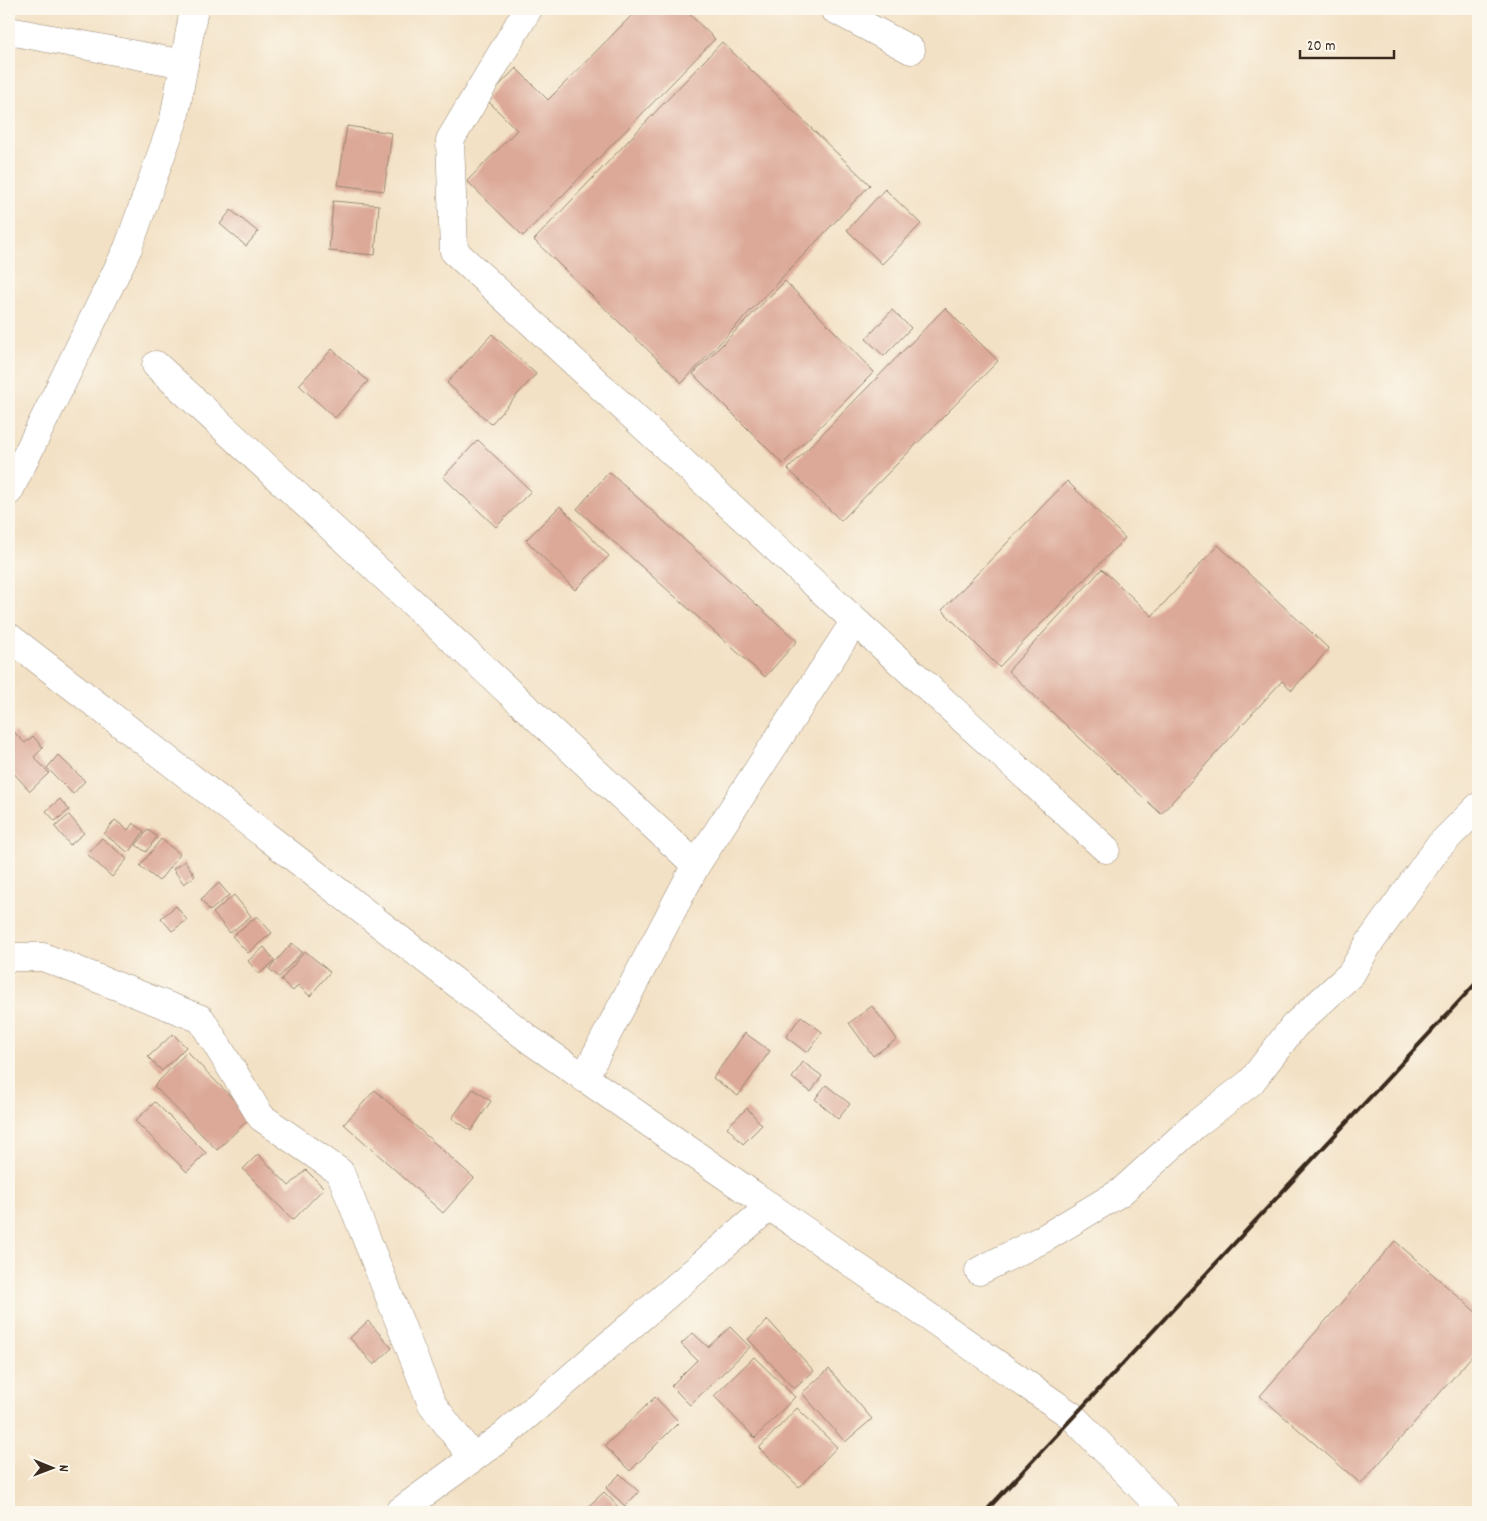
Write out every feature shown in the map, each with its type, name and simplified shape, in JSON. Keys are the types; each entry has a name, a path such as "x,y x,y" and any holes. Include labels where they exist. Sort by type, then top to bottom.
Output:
{"street":[{"path":"9,491 128,248 174,118 194,9"},
{"path":"528,9 450,140 454,250 1106,850"},
{"path":"834,9 911,50"},
{"path":"9,31 184,64"},
{"path":"156,365 696,865"},
{"path":"584,1078 696,865 856,621"},
{"path":"9,636 530,1040 1072,1416 1165,1512"},
{"path":"979,1271 1043,1239 1121,1192 1196,1124 1251,1082 1294,1026 1351,974 1368,945 1438,847 1478,807"},
{"path":"9,957 43,957 201,1019 261,1116 340,1172 432,1404 473,1458"},
{"path":"399,1512 503,1436 770,1206"}],"building":[{"path":"638,9 684,9 715,39 523,236 467,181 517,130 486,99 516,68 548,100"},
{"path":"722,42 870,185 682,383 534,240"},
{"path":"347,126 392,133 384,191 338,185"},
{"path":"885,189 921,224 882,264 847,230"},
{"path":"333,201 379,205 375,255 329,251"},
{"path":"231,210 258,232 246,246 220,224"},
{"path":"785,281 874,372 783,464 693,374"},
{"path":"945,308 998,361 841,521 788,469"},
{"path":"892,310 911,328 884,356 866,339"},
{"path":"492,334 536,374 491,424 447,383"},
{"path":"332,349 368,381 335,418 299,385"},
{"path":"478,440 531,491 496,527 443,477"},
{"path":"609,472 797,641 765,677 577,509"},
{"path":"1067,481 1125,538 999,667 942,610"},
{"path":"560,506 609,556 575,590 526,540"},
{"path":"1218,545 1329,649 1292,690 1282,681 1161,814 1008,671 1102,569 1152,616"},
{"path":"14,732 25,743 33,736 43,748 34,757 49,773 30,791 9,768 9,737"},
{"path":"58,755 85,781 73,794 47,768"},
{"path":"60,799 69,810 55,821 46,811"},
{"path":"69,815 84,833 70,845 55,827"},
{"path":"115,820 128,830 133,823 144,831 129,853 104,834"},
{"path":"148,830 157,837 146,852 136,845"},
{"path":"102,838 127,859 112,877 87,854"},
{"path":"161,839 180,854 159,881 140,866"},
{"path":"185,861 195,876 184,884 173,869"},
{"path":"219,883 229,895 210,911 201,899"},
{"path":"234,895 251,916 230,933 213,913"},
{"path":"176,906 187,920 172,931 161,918"},
{"path":"257,916 272,933 248,953 232,936"},
{"path":"292,943 302,952 279,977 269,969"},
{"path":"264,947 275,961 259,974 248,961"},
{"path":"305,951 330,972 310,996 298,985 293,991 281,980"},
{"path":"872,1006 897,1039 873,1056 849,1023"},
{"path":"801,1016 822,1032 807,1053 786,1037"},
{"path":"745,1033 770,1051 738,1096 713,1078"},
{"path":"173,1034 186,1047 162,1071 148,1057"},
{"path":"187,1052 251,1117 217,1150 154,1086"},
{"path":"803,1062 822,1076 811,1092 792,1078"},
{"path":"826,1085 850,1104 838,1119 815,1099"},
{"path":"473,1089 491,1101 471,1131 452,1118"},
{"path":"375,1090 474,1178 443,1213 344,1124"},
{"path":"155,1102 206,1153 187,1172 135,1121"},
{"path":"747,1108 762,1125 743,1144 727,1127"},
{"path":"258,1154 289,1186 306,1170 324,1188 293,1220 243,1169"},
{"path":"1395,1241 1478,1314 1478,1349 1361,1484 1260,1396"},
{"path":"768,1320 814,1371 794,1389 748,1339"},
{"path":"368,1321 392,1348 374,1365 350,1338"},
{"path":"730,1327 750,1347 690,1405 671,1386 697,1360 681,1344 693,1333 708,1347"},
{"path":"754,1357 795,1397 755,1438 714,1396"},
{"path":"829,1369 872,1419 845,1442 802,1393"},
{"path":"655,1397 679,1422 630,1471 605,1446"},
{"path":"797,1408 837,1447 799,1487 759,1448"},
{"path":"620,1474 639,1492 625,1506 606,1488"},
{"path":"604,1492 623,1512 582,1512"}],"railway":[{"path":"985,1512 1478,981"}]}
